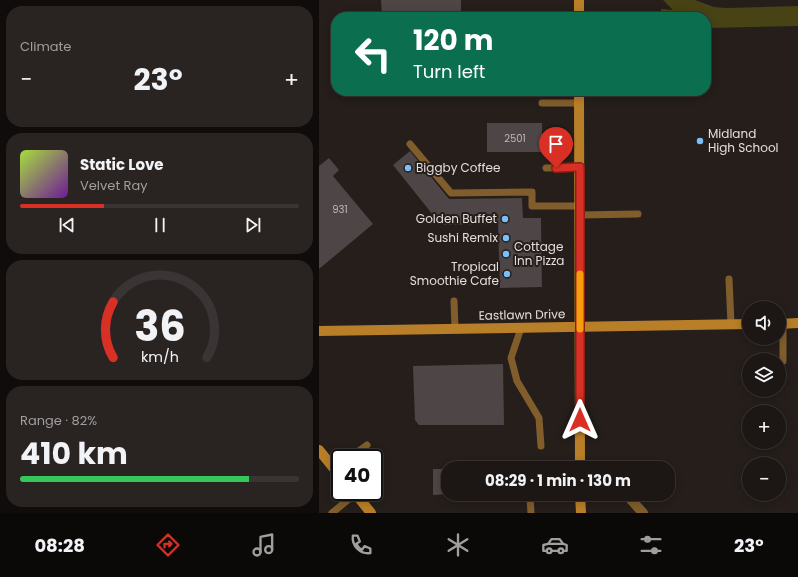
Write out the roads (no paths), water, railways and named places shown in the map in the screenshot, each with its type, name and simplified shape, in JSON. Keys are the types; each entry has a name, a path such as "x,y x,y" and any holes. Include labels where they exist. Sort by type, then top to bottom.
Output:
{"street":[{"path":"579,0 579,12"},
{"path":"579,96 581,461"},
{"path":"786,324 798,323"},
{"name":"Eastlawn Drive","path":"319,331 742,324"},
{"path":"320,455 331,464"},
{"path":"361,501 371,513"},
{"path":"580,501 581,513"},
{"path":"632,501 643,513"}],"lane":[{"path":"542,102 579,103"},
{"path":"410,144 451,193 532,192 532,206 580,211 638,214"},
{"path":"546,168 580,167"},
{"path":"729,278 731,324"},
{"path":"454,301 455,329"},
{"path":"521,328 511,358 517,382 539,418 541,446"},
{"path":"361,449 367,445"},
{"path":"332,513 345,501"},
{"path":"530,501 531,513"}],"place":[{"name":"Midland High School","path":"700,141"},
{"name":"Biggby Coffee","path":"408,168"},
{"name":"Golden Buffet","path":"505,219"},
{"name":"Sushi Remix","path":"506,238"},
{"name":"Cottage Inn Pizza","path":"506,254"},
{"name":"Tropical Smoothie Cafe","path":"507,274"}]}
